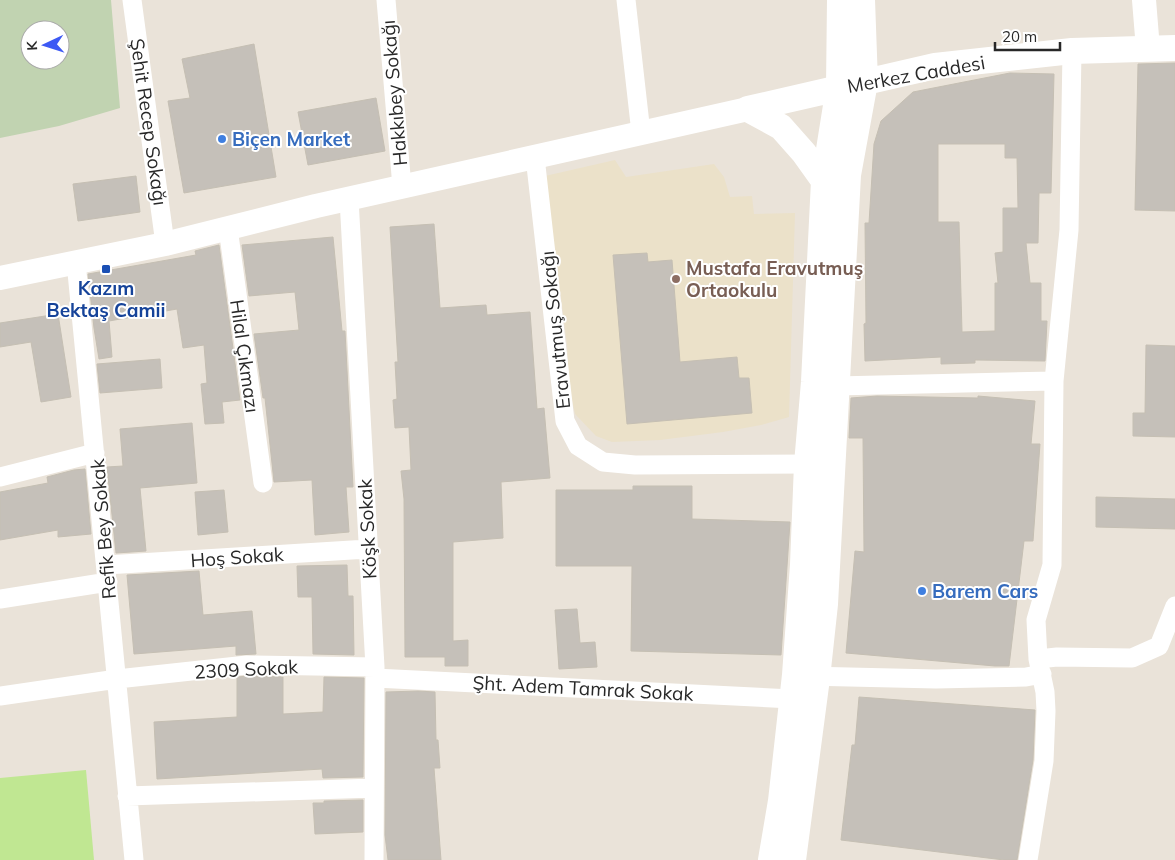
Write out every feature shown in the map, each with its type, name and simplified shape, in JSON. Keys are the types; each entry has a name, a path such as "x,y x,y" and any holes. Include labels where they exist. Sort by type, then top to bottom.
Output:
{"main road":[{"path":"793,860 801,684 807,464 814,382 824,181 839,87 840,0"},
{"path":"772,860 801,684 824,604 848,175 865,82 862,0"},
{"name":"Merkez Caddesi","path":"748,109 935,66 1072,51 1175,48"},
{"path":"748,109 781,127 804,153 824,181"}],"street":[{"name":"Şehit Recep Sokağı","path":"132,0 166,244"},
{"name":"Hakkıbey Sokağı","path":"386,0 402,187"},
{"path":"626,0 641,133"},
{"path":"1144,0 1148,49"},
{"path":"1028,860 1044,761 1046,711 1036,620 1052,565 1054,381 1069,230 1072,51"},
{"path":"0,278 166,244 349,199 748,109"},
{"name":"Eravutmuş Sokağı","path":"535,157 565,420 578,446 603,462 635,465 807,464"},
{"name":"Köşk Sokak","path":"349,199 375,672 374,860"},
{"name":"Hilal Çıkmazı","path":"228,228 263,484"},
{"path":"0,294 76,262"},
{"name":"Refik Bey Sokak","path":"76,262 96,452 134,860"},
{"path":"836,386 1054,381"},
{"path":"0,477 96,452"},
{"name":"Hoş Sokak","path":"0,599 107,574 368,549"},
{"name":"Şht. Adem Tamrak Sokak","path":"375,672 801,684 1026,677 1057,657 1132,658 1160,646 1175,606"},
{"name":"2309 Sokak","path":"0,696 117,679 247,666 375,672"},
{"path":"128,796 374,788"}],"shaded area":[{"name":"Mustafa Eravutmuş Ortaokulu","path":"615,160 626,177 714,164 724,177 730,197 752,196 754,214 795,213 789,417 761,425 723,432 660,440 612,442 596,436 575,414 569,386 567,344 545,176"}],"green space":[{"path":"0,0 111,0 120,108 59,126 0,138"},
{"path":"86,770 94,860 0,860 0,778"}],"building":[{"name":"Biçen Market","path":"254,44 276,177 184,193 168,101 190,98 182,59"},
{"path":"1175,63 1175,211 1135,210 1138,64"},
{"path":"1010,73 1054,74 1051,193 1039,193 1038,243 1026,243 1030,283 1041,283 1041,321 1047,321 1045,361 975,360 975,363 941,364 941,357 865,361 865,223 869,223 874,144 881,121 913,92","holes":["938,144 1005,144 1005,158 1017,158 1018,208 1003,208 1003,252 995,253 998,283 995,283 995,331 962,332 959,222 938,222"]},
{"path":"376,98 385,151 308,165 298,112"},
{"path":"136,176 140,212 78,221 73,184"},
{"path":"434,224 440,308 486,305 487,315 530,312 537,409 544,408 550,478 501,482 503,538 453,542 453,641 468,640 468,666 445,666 445,657 405,657 404,499 401,471 411,470 409,427 395,428 393,400 397,399 395,362 398,362 390,227"},
{"path":"333,237 342,331 345,331 353,487 346,487 349,532 315,535 312,480 274,482 265,398 263,398 254,334 299,330 295,292 249,296 242,245"},
{"path":"219,245 240,400 222,402 224,423 205,424 201,384 207,383 204,345 183,348 177,309 109,321 112,357 99,359 88,274 196,255 195,251"},
{"path":"647,253 648,262 672,260 680,362 737,357 739,378 749,378 752,413 627,424 613,255"},
{"path":"58,314 71,397 41,402 31,342 0,347 0,323"},
{"path":"1146,345 1175,346 1175,437 1133,436 1133,413 1145,413"},
{"path":"160,359 162,388 100,393 97,364"},
{"path":"877,396 978,398 978,396 1035,401 1031,444 1040,444 1033,541 1024,541 1009,666 846,653 855,551 864,552 863,438 849,438 851,398"},
{"path":"192,423 197,483 140,488 146,551 116,553 107,467 123,466 120,429"},
{"path":"85,469 91,534 58,537 58,530 0,540 0,492 48,483 47,477"},
{"path":"633,486 692,486 692,519 790,522 781,655 631,651 632,566 556,566 556,490 633,490"},
{"path":"224,490 228,532 198,535 195,492"},
{"path":"1096,497 1175,499 1175,529 1096,527"},
{"path":"347,565 348,596 353,596 354,655 313,654 312,597 298,597 297,566"},
{"path":"199,571 203,615 252,611 256,654 236,655 236,646 134,654 127,575"},
{"path":"577,609 580,643 595,642 597,667 559,669 555,610"},
{"path":"237,677 283,677 283,714 323,712 324,677 364,678 363,777 323,778 322,769 157,779 154,722 237,717"},
{"path":"386,692 435,692 436,740 438,740 440,768 434,768 441,860 388,860 385,835"},
{"path":"859,697 1035,710 1033,760 1017,860 841,840 852,745 855,745"},
{"path":"363,800 363,832 315,834 313,803"}],"place":[{"name":"Biçen Market","path":"222,139"},
{"name":"Kazım Bektaş Camii","path":"106,269"},
{"name":"Mustafa Eravutmuş Ortaokulu","path":"676,279"},
{"name":"Barem Cars","path":"922,591"}]}
